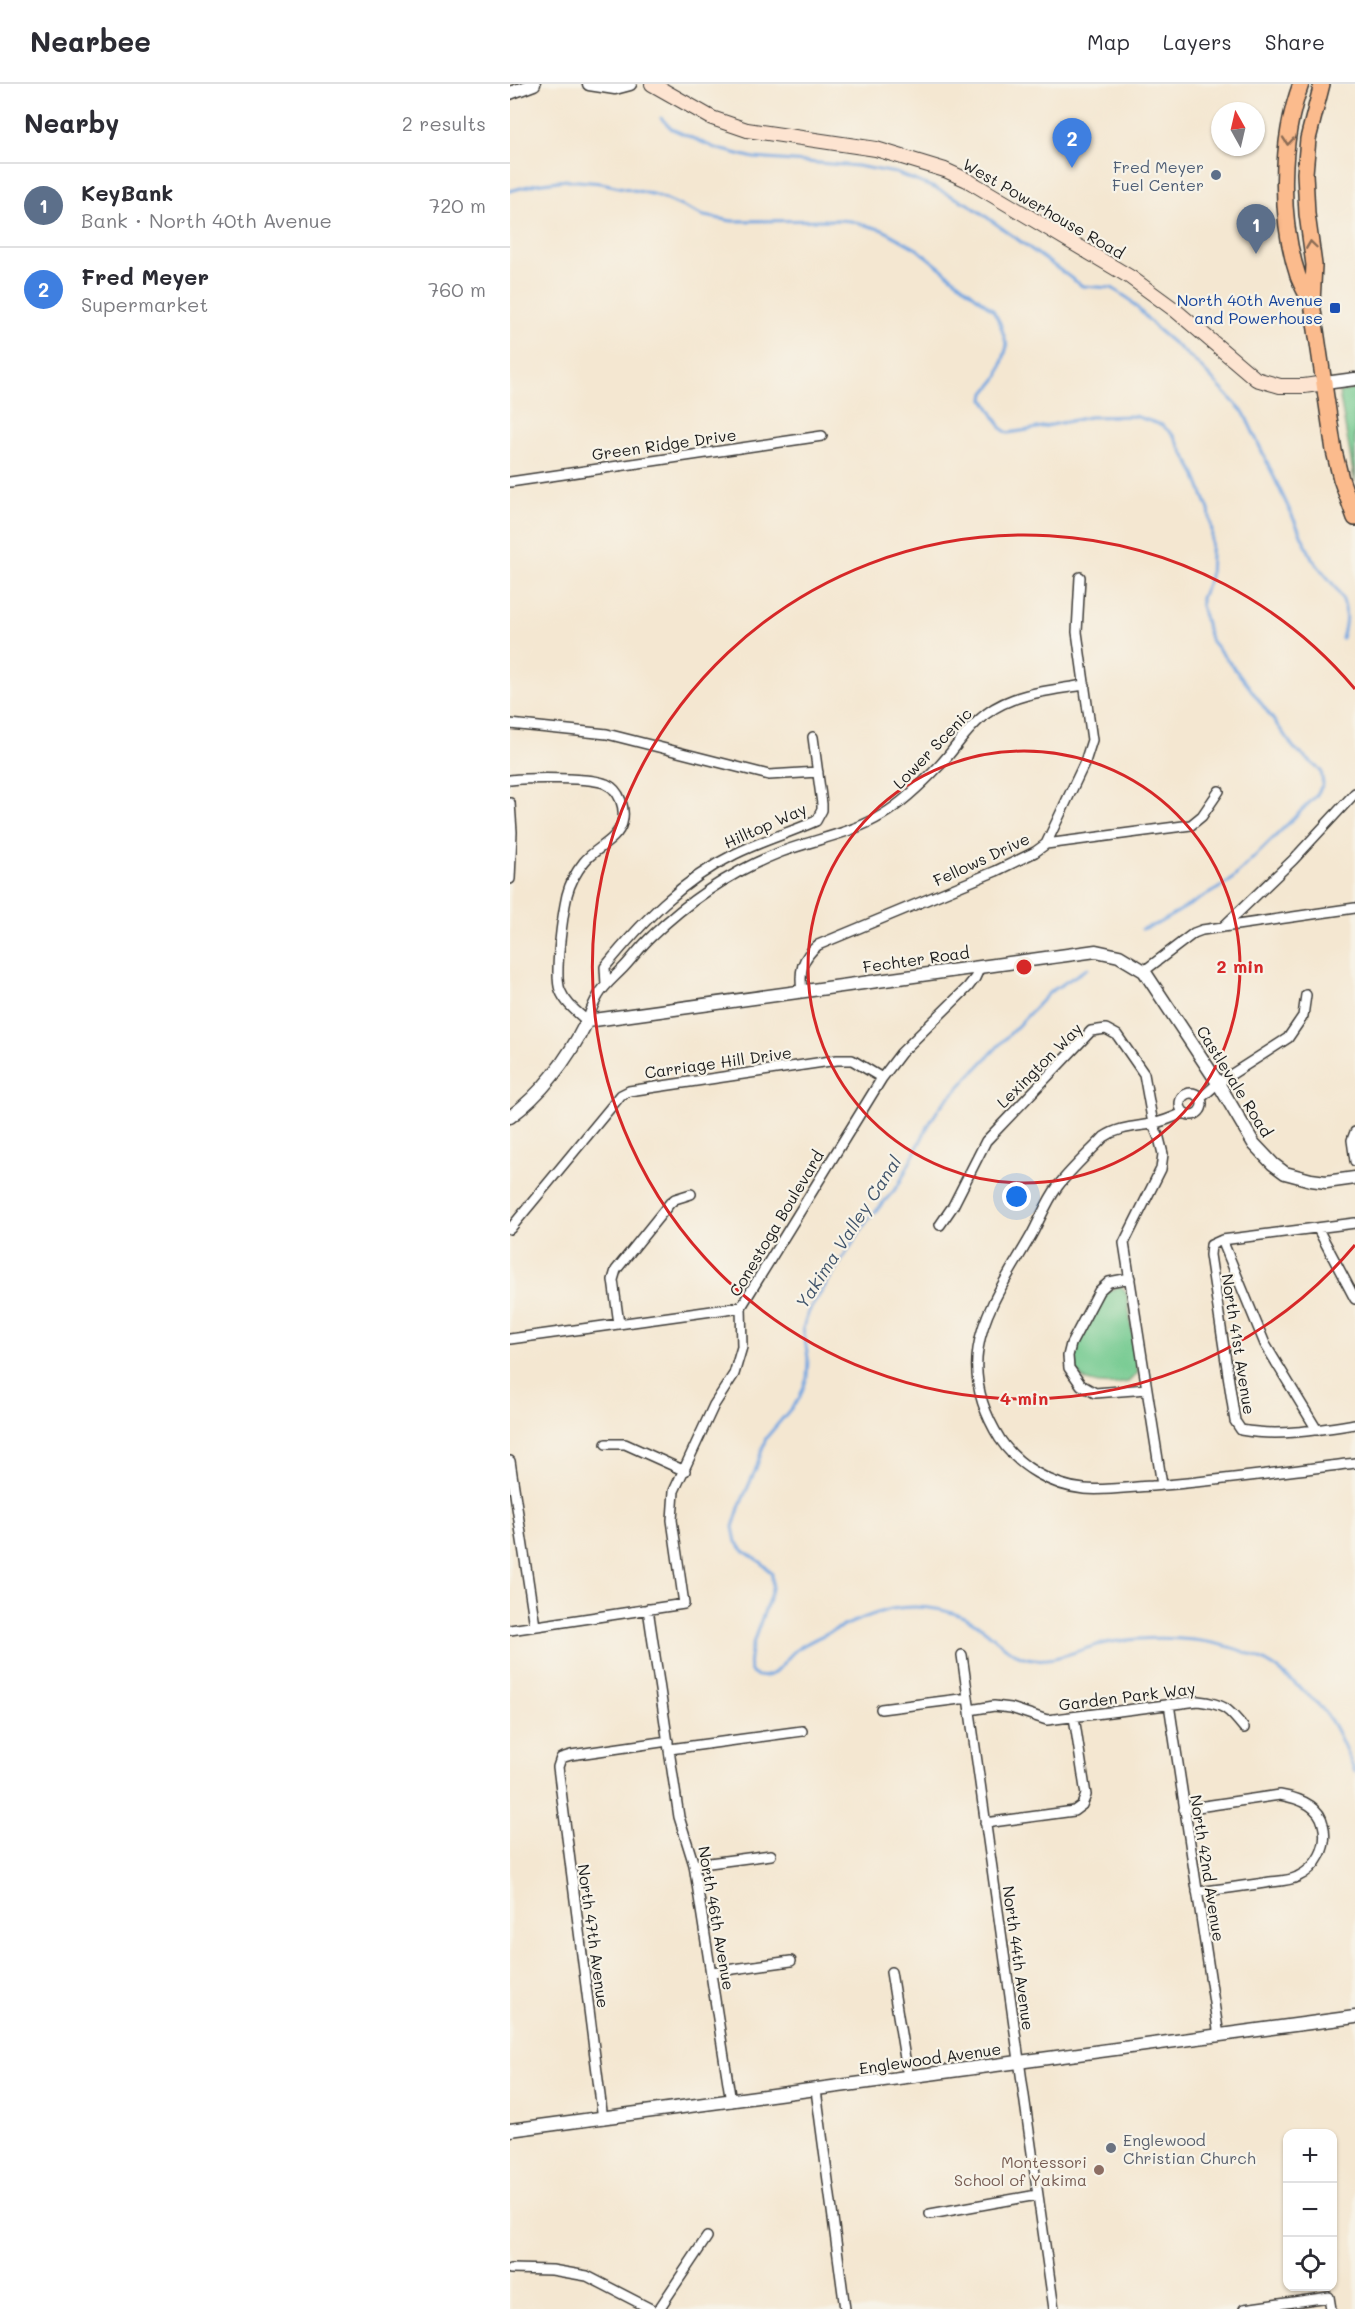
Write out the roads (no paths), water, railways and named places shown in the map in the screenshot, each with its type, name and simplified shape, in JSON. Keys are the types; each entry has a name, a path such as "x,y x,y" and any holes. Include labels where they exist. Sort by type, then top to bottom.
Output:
{"main road":[{"name":"West Powerhouse Road","path":"652,84 712,118 747,130 856,145 945,170 967,180 1130,277 1175,310 1256,379 1280,386 1324,383"},
{"path":"1301,84 1289,131 1285,178 1286,220 1298,276 1312,303"},
{"path":"1322,84 1308,139 1305,173 1307,214 1314,265 1312,303 1334,451 1355,518"}],"street":[{"path":"510,93 534,84"},
{"path":"589,84 615,88 630,84"},
{"path":"1324,383 1355,379"},
{"name":"Green Ridge Drive","path":"510,482 822,436"},
{"name":"Fellows Drive","path":"802,991 802,963 818,945 996,871 1035,852 1046,844 1092,740 1077,632 1080,577"},
{"name":"Lower Scenic","path":"587,1021 597,996 606,985 651,937 688,904 718,884 779,853 865,825 901,802 941,764 964,735 986,714 1005,703 1032,694 1085,686"},
{"path":"510,724 608,734 769,775 818,772"},
{"name":"Hilltop Way","path":"606,985 605,967 652,913 689,882 734,854 816,821 822,810 822,804 813,737"},
{"path":"510,780 532,778 604,783 616,791 622,804 620,828 585,860 574,877 567,895 556,976 565,1000 587,1021 578,1040 544,1088 510,1117"},
{"path":"1046,844 1191,825 1202,816 1219,791"},
{"path":"1223,927 1293,860 1355,793"},
{"path":"510,803 512,832 510,879"},
{"path":"1144,971 1194,933 1355,908"},
{"name":"Fechter Road","path":"587,1021 1096,951 1119,956 1144,971"},
{"name":"Conestoga Boulevard","path":"510,1630 684,1604 672,1507 674,1491 714,1405 728,1387 739,1362 742,1347 741,1308 882,1078 901,1053 968,987 980,967"},
{"name":"Castlevale Road","path":"1144,971 1218,1083 1254,1144 1285,1173 1326,1182 1355,1178"},
{"path":"1201,1098 1218,1083 1288,1038 1303,1016 1306,995"},
{"name":"Lexington Way","path":"940,1225 953,1206 986,1141 1091,1031 1106,1029 1113,1031 1144,1074 1153,1124"},
{"name":"Carriage Hill Drive","path":"510,1229 621,1095 629,1091 846,1059 860,1064 882,1078"},
{"path":"1191,1093 1201,1098 1202,1106 1197,1114 1190,1116 1183,1113 1179,1106 1183,1095 1191,1093"},
{"path":"1183,1113 1153,1124 1122,1128 1104,1137 1058,1186 988,1315 978,1348 977,1369 978,1386 986,1413 1004,1444 1026,1466 1063,1485 1083,1489 1200,1482 1355,1463"},
{"path":"1153,1124 1159,1138 1163,1161 1124,1243 1162,1485"},
{"path":"1355,1132 1352,1140 1355,1161"},
{"path":"619,1324 613,1288 616,1269 670,1203 691,1194"},
{"path":"1317,1430 1265,1344 1222,1240 1355,1223"},
{"path":"1318,1229 1355,1299"},
{"name":"North 41st Avenue","path":"1222,1240 1211,1245 1210,1255 1235,1421 1241,1430 1259,1434 1317,1430 1355,1424"},
{"path":"1130,1278 1109,1282 1100,1291 1071,1344 1068,1356 1070,1368 1081,1385 1095,1393 1147,1389"},
{"path":"510,1339 741,1308"},
{"path":"606,1444 625,1444 685,1471"},
{"path":"510,1461 535,1626"},
{"path":"648,1609 669,1745 802,1731"},
{"name":"North 44th Avenue","path":"962,1655 1054,2309"},
{"path":"881,1709 968,1698"},
{"name":"Garden Park Way","path":"970,1710 994,1706 1011,1708 1047,1720 1198,1701 1217,1703 1229,1709 1244,1728"},
{"name":"North 42nd Avenue","path":"1169,1704 1219,2036"},
{"path":"985,1823 1074,1811 1082,1805 1086,1794 1074,1717"},
{"name":"North 47th Avenue","path":"603,2119 557,1774 561,1758 669,1745"},
{"name":"North 46th Avenue","path":"669,1745 679,1817 694,1865 731,2102"},
{"path":"1184,1809 1280,1795 1304,1802 1315,1810 1323,1822 1325,1842 1323,1849 1316,1863 1295,1879 1197,1892"},
{"path":"694,1865 771,1855"},
{"path":"712,1972 791,1961"},
{"path":"891,1972 908,2077"},
{"name":"Englewood Avenue","path":"510,2130 1355,2017"},
{"path":"816,2090 845,2309"},
{"path":"930,2214 1037,2195"},
{"path":"659,2309 707,2237"},
{"path":"510,2269 552,2270 587,2276 651,2309"},
{"path":"1244,2309 1329,2297 1331,2309"}],"waterway":[{"path":"661,118 672,129 715,148 754,158 857,166 896,173 970,205 1082,286 1112,288 1129,299 1158,330 1197,363 1244,413 1312,558 1334,585 1343,602 1346,612 1342,638"},
{"name":"Yakima Valley Canal","path":"510,191 536,184 566,180 601,183 656,195 704,216 732,221 839,220 883,230 917,249 993,310 1000,323 1007,346 998,377 985,393 984,399 1002,429 1008,433 1089,417 1135,416 1162,425 1174,436 1194,472 1209,510 1212,532 1210,577 1201,598 1201,605 1210,639 1247,684 1294,748 1321,771 1323,784 1316,796 1229,882 1157,924 1142,929"},
{"name":"Yakima Valley Canal","path":"1088,968 1050,992 939,1108 898,1186 867,1221 809,1311 803,1328 808,1358 807,1378 799,1399 766,1438 733,1527 736,1542 772,1574 772,1588 752,1646 750,1668 755,1675 769,1675 777,1671 796,1650 815,1639 871,1615 904,1607 929,1608 953,1613 976,1624 1005,1647 1027,1658 1048,1659 1111,1642 1152,1638 1194,1640 1236,1649 1255,1656 1279,1670 1324,1711 1341,1740 1355,1772"}],"place":[{"name":"Fred Meyer","path":"1072,168"},
{"name":"Fred Meyer Fuel Center","path":"1216,175"},
{"name":"KeyBank","path":"1256,254"},
{"name":"North 40th Avenue and Powerhouse","path":"1335,308"},
{"name":"Englewood Christian Church","path":"1111,2148"},
{"name":"Montessori School of Yakima","path":"1099,2170"}]}
